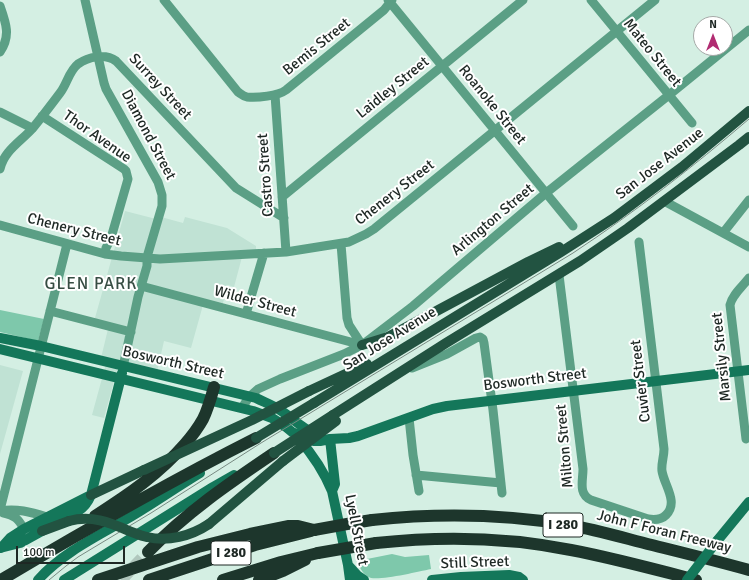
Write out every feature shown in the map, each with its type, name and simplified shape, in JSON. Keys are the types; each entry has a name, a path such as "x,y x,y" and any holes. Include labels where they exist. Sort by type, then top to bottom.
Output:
{"highway":[{"path":"34,560 84,523 133,491 166,465 197,428 205,415 214,388"},
{"path":"2,580 34,560 197,468 256,438"},
{"path":"148,552 168,532 207,499 279,457"},
{"name":"John F Foran Freeway","path":"149,580 255,545 314,530 372,520 459,515 545,522 599,531 749,570"},
{"path":"98,580 187,551 250,534 289,526 298,526 314,530"},
{"name":"I 280","path":"223,580 281,562 318,553 376,543 413,540 460,539 492,540 571,550 602,556 696,580"},
{"path":"259,580 289,569 318,553"}],"main road":[{"name":"San Jose Avenue","path":"38,580 50,568 72,552 451,318 584,238 661,183 749,111"},
{"name":"San Jose Avenue","path":"64,580 213,487 279,457 397,374 559,275 607,243 739,146 749,137"},
{"path":"362,345 385,338 528,262 558,247 584,238"},
{"path":"1,548 10,538 24,529 91,495 252,420 372,361 451,318"},
{"name":"Bosworth Street","path":"0,338 41,346 256,398 278,409 304,428 330,439"},
{"name":"Bosworth Street","path":"0,349 242,408 272,418 292,432 314,441 358,436 440,407 749,370"},
{"name":"Diamond Street","path":"91,495 123,367"},
{"path":"292,432 308,449 328,481 332,491"},
{"name":"Lyell Street","path":"330,439 335,484 332,491 350,580"},
{"path":"42,531 69,521 84,518 99,519 136,534 156,539 183,536 208,524 279,457"},
{"path":"1,548 20,543 83,508 91,495"},
{"path":"687,580 749,502"},
{"path":"348,565 364,580"},
{"name":"Still Street","path":"432,580 509,575 521,578"}],"street":[{"name":"Diamond Street","path":"85,0 106,89 158,182 162,195 162,206 147,257 123,367"},
{"path":"164,0 240,94 247,97 275,95"},
{"name":"Laidley Street","path":"282,197 522,0"},
{"name":"Mateo Street","path":"591,0 692,123"},
{"name":"Chenery Street","path":"0,225 105,254 160,259 286,252 341,244 358,239 374,230 655,0"},
{"name":"Bemis Street","path":"275,95 286,90 384,10 390,1"},
{"name":"Roanoke Street","path":"390,1 573,226"},
{"path":"0,6 6,31 6,39 0,52"},
{"name":"Arlington Street","path":"242,408 249,397 258,389 344,354 362,345 413,306 546,193 749,30"},
{"name":"Surrey Street","path":"98,57 105,56 116,61 236,188 284,218"},
{"path":"0,169 5,157 32,128 62,90 75,66 83,61 98,57"},
{"name":"Castro Street","path":"275,95 286,252"},
{"path":"0,112 32,128"},
{"name":"Thor Avenue","path":"42,116 124,168 126,171 128,179 112,238 106,248 105,254"},
{"path":"723,233 749,200"},
{"path":"664,201 749,247"},
{"name":"Cuvier Street","path":"584,495 591,500 653,520 663,517 670,510 670,495 662,470 664,449 639,242"},
{"path":"0,511 67,244"},
{"path":"341,244 347,318 349,325 362,345"},
{"path":"246,314 264,254"},
{"name":"Milton Street","path":"559,275 583,469 582,487 584,495"},
{"name":"Marsily Street","path":"746,439 731,302 749,278"},
{"name":"Wilder Street","path":"141,286 362,345"},
{"path":"50,311 131,332"},
{"path":"397,374 447,354 475,338 480,337 483,339 502,494"},
{"path":"409,418 419,491"},
{"path":"416,475 501,483"},
{"path":"0,511 8,510 31,512 47,518"},
{"path":"0,511 16,517 24,529"}],"shaded area":[{"path":"125,211 160,220 161,217 183,223 185,217 227,228 256,246 256,256 242,257 234,287 228,285 221,310 203,305 191,348 164,341 157,372 119,363 104,418 92,415 107,360 101,358 108,329 93,325"},
{"path":"0,365 23,371 0,454"}],"green space":[{"path":"0,310 44,319 38,341 0,332"},
{"path":"392,554 405,557 429,555 431,569 392,577 371,578 364,573 357,561"}],"tunnel":[{"path":"121,580 148,552"}],"tram line":[{"path":"49,580 78,557 151,513 261,443 573,253 619,222 663,189 749,119"}],"district":[{"name":"GLEN PARK","path":"91,285"}]}
